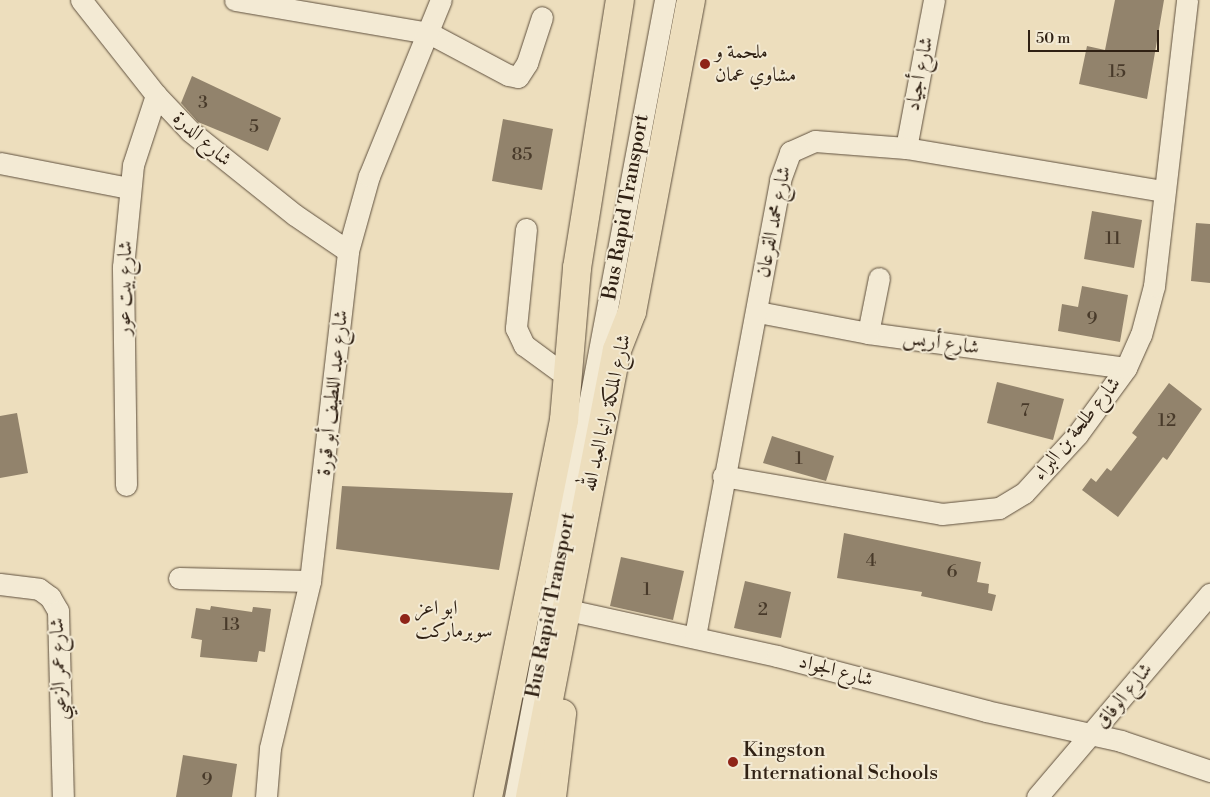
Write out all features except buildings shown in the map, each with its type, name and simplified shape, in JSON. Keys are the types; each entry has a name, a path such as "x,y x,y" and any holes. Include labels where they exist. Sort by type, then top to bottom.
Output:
{"main road":[{"name":"شارع الملكة رانيا العبد الله","path":"488,797 564,420 577,268 620,0"},
{"name":"شارع الملكة رانيا العبد الله","path":"530,797 617,350 632,312 691,0"},
{"path":"470,797 518,583 577,268"},
{"path":"552,797 577,612 620,421 632,312"}],"street":[{"name":"شارع الدرة","path":"81,0 156,95 190,131 246,178 348,251"},
{"path":"235,0 429,33 508,75 518,77 527,63 542,17"},
{"name":"شارع عبد اللطيف أبو قورة","path":"266,797 270,748 310,581 348,251 369,176 441,0"},
{"name":"Bus Rapid Transport","path":"506,797 656,0"},
{"name":"Bus Rapid Transport","path":"515,797 665,0"},
{"name":"شارع أجياد","path":"906,148 934,0"},
{"name":"شارع طلحة بن البراء","path":"723,476 942,514 999,508 1024,493 1065,450 1126,368 1141,335 1154,286 1187,0"},
{"name":"شارع بيت عور","path":"126,484 123,266 129,188 143,129 156,95"},
{"name":"شارع محمد القرعان","path":"694,636 723,476 758,312 780,180 790,152 815,141 906,148 1164,191"},
{"path":"0,163 129,188"},
{"path":"526,230 516,328 524,345 558,370"},
{"path":"868,332 880,278"},
{"name":"شارع أريس","path":"758,312 868,332 1126,368"},
{"path":"179,578 310,581"},
{"name":"شارع عمر الزعبي","path":"0,584 39,589 50,597 58,611 63,797"},
{"name":"شارع الوفاق","path":"1037,797 1093,734 1210,594"},
{"name":"شارع الجواد","path":"577,612 694,636 1093,734 1164,753 1210,771"}],"place":[{"name":"ملحمة و مشاوي عمان","path":"705,64"},
{"name":"ابو اعز سوبرماركت","path":"405,619"},
{"name":"Kingston International Schools","path":"733,762"}]}
